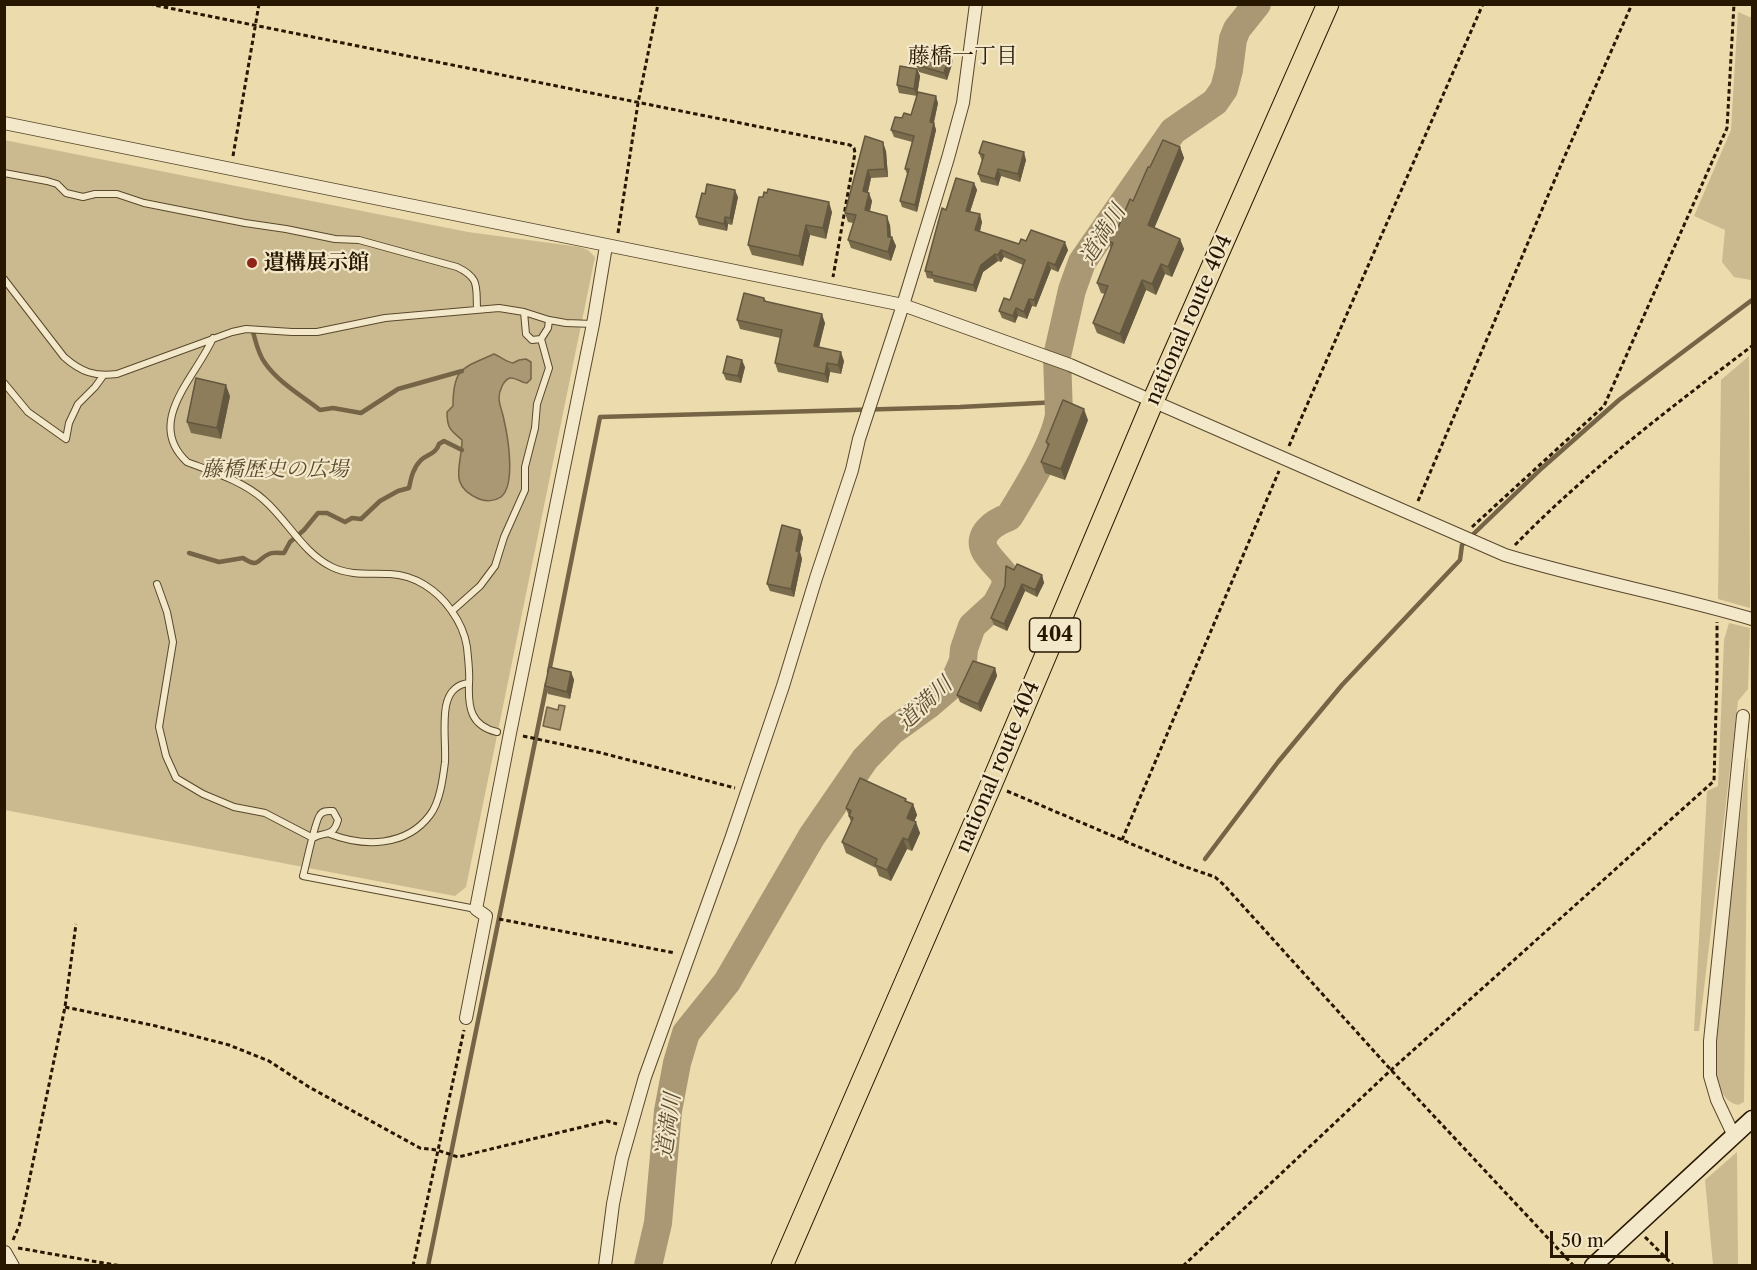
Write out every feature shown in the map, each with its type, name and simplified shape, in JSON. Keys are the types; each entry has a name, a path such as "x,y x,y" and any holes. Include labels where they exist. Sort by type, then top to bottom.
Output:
{"highway":[{"name":"national route 404","path":"782,1266 991,785 1153,401 1328,4"}],"main road":[{"path":"1593,1266 1752,1119"}],"street":[{"path":"605,1266 621,1158 645,1077 748,791 852,470 859,438 903,305 963,103 976,4"},
{"path":"4,123 903,305 1070,365 1505,555 1557,571 1717,608 1752,619"},
{"path":"466,1018 504,733 611,247"},
{"path":"1734,1136 1717,1100 1710,1076 1710,1041 1743,716"},
{"path":"5,1252 13,1266"}],"lane":[{"path":"4,174 47,181 57,184 66,193 74,195 117,194 144,203 244,223 335,239 359,240 384,246 457,267 470,273 476,288 477,309"},
{"path":"4,279 64,357 76,368 103,376 117,374 213,338 246,329 317,332 385,318 499,308 566,323 593,324"},
{"path":"524,312 526,334 532,340 541,339"},
{"path":"452,611 480,586 495,566 504,537 525,490 525,467 535,428 537,404 549,368 541,339 548,328 549,320"},
{"path":"213,338 172,411 170,434 178,455 187,462 252,490 266,501 321,561 334,568 363,575 392,574 421,583 433,590 443,599 459,622 466,645 471,713 486,730 504,733"},
{"path":"4,383 28,412 66,439 69,423 78,404 103,376"},
{"path":"157,584 167,612 173,642 159,728 166,756 176,778 203,794 234,807 265,813 313,838"},
{"path":"313,838 330,834 347,840 386,843 421,825 432,813 439,794 445,762 446,702 453,690 470,682"},
{"path":"330,834 338,820 333,811 326,810 317,818 303,876 481,913"}],"path":[{"path":"149,4 850,145 854,148 855,153 830,290"},
{"path":"231,170 259,4"},
{"path":"611,247 658,4"},
{"path":"1122,840 1284,459 1483,4"},
{"path":"1412,514 1632,4"},
{"path":"1462,535 1604,406 1727,128 1734,4"},
{"path":"1505,555 1533,527 1642,431 1752,346"},
{"path":"1184,1266 1391,1070 1714,781 1717,608"},
{"path":"504,733 602,753 748,791"},
{"path":"991,785 1215,877 1574,1266"},
{"path":"481,913 636,947 689,956"},
{"path":"5,1252 19,1226 65,1007 76,924"},
{"path":"65,1007 156,1026 229,1045 269,1061 309,1087 420,1148 437,1150 458,1157 607,1121 630,1128"},
{"path":"413,1266 466,1018"},
{"path":"1635,1227 1674,1266"},
{"path":"5,1252 20,1248 121,1266"}],"green space":[{"path":"1738,12 1752,18 1751,280 1734,277 1722,262 1725,230 1694,216 1731,130"},
{"name":"藤橋歴史の広場","path":"4,140 468,232 580,247 588,250 595,257 466,887 455,896 5,810"},
{"path":"1749,356 1750,608 1718,599 1721,380"},
{"path":"1729,623 1750,628 1748,689 1738,701 1699,1031 1694,1031 1707,791 1718,786 1724,640"},
{"path":"1747,758 1744,1102 1738,1105 1723,1095 1719,1086 1715,1066 1715,1036"},
{"path":"1737,1152 1738,1265 1713,1265 1705,1180"}],"shaded area":[{"path":"494,354 513,363 526,359 531,362 531,379 527,383 510,378 505,381 499,395 509,449 510,472 506,491 501,497 487,501 469,494 463,488 458,474 462,440 450,428 447,412 453,406 455,383 462,371 467,366"},
{"path":"559,705 565,706 560,730 543,726 547,707 558,710"}],"building":[{"path":"922,45 950,53 944,73 916,65"},
{"path":"900,66 917,69 914,89 897,85"},
{"path":"918,92 936,96 930,122 934,123 915,205 900,201 909,169 905,169 914,136 891,130 895,117 902,118 904,113 911,115"},
{"path":"865,136 883,142 885,169 868,170 863,191 869,193 865,210 887,216 888,237 892,237 888,252 848,240 856,215 845,213"},
{"path":"1163,140 1180,147 1148,225 1180,239 1168,267 1161,264 1152,284 1142,280 1120,334 1093,323 1108,286 1097,283 1113,243 1108,241 1113,229 1117,230 1130,199 1133,201"},
{"path":"983,141 1024,152 1018,174 998,169 995,179 978,174 984,155 979,153"},
{"path":"956,178 974,183 966,211 980,214 975,230 1019,244 1021,239 1026,241 1031,230 1065,242 1055,265 1048,262 1034,300 1029,299 1024,312 1016,308 1013,316 999,311 1004,298 1010,300 1025,260 1001,250 998,255 995,254 981,265 973,285 932,275 932,272 925,271 942,208 946,210"},
{"path":"707,184 735,190 730,218 725,217 724,224 696,217 702,193 705,194"},
{"path":"768,189 829,202 823,228 806,225 799,256 748,245 759,197 763,197 764,192 767,193"},
{"path":"744,293 764,298 764,301 822,314 814,346 841,352 838,365 827,363 825,374 775,363 782,330 737,320"},
{"path":"727,356 742,360 738,376 723,373"},
{"path":"196,378 226,385 217,428 187,422"},
{"path":"1063,400 1084,409 1061,469 1041,462 1049,444 1046,442"},
{"path":"782,525 800,530 796,551 799,552 791,589 767,584"},
{"path":"1017,564 1042,575 1035,590 1022,584 1004,624 991,618 1005,586 1006,566 1014,570"},
{"path":"973,661 995,668 978,704 957,695"},
{"path":"549,667 571,672 567,692 545,686"},
{"path":"860,778 913,804 907,818 916,822 908,840 903,838 887,870 875,865 877,859 842,842 853,818 849,816 851,811 846,808"}],"waterway":[{"name":"道満川","path":"648,1266 658,1223 668,1111 677,1063 686,1033 727,982 812,836 865,759 891,732 948,688 956,677 963,661 964,649 972,626 996,604 1005,587 1006,577 985,551 983,539 988,529 1009,517 1038,468 1056,427 1059,415 1057,356 1072,290 1082,262 1173,131 1215,102 1224,89 1233,39 1237,29 1257,4"},
{"path":"1205,859 1278,762 1342,685 1460,560 1462,545 1542,468 1619,400 1752,300"},
{"path":"253,332 261,356 270,370 283,383 320,410 333,408 361,413 398,389 462,371"},
{"path":"549,672 600,417 1058,402"},
{"path":"189,553 219,562 243,558 252,563 258,562 270,553 284,553 290,542 318,513 327,513 345,522 352,518 361,519 380,501 409,488 416,466 432,454 439,444 444,441 462,450"},
{"path":"428,1266 547,683"}],"place":[{"name":"遺構展示館","path":"252,263"}],"district":[{"name":"藤橋一丁目","path":"963,57"}]}
